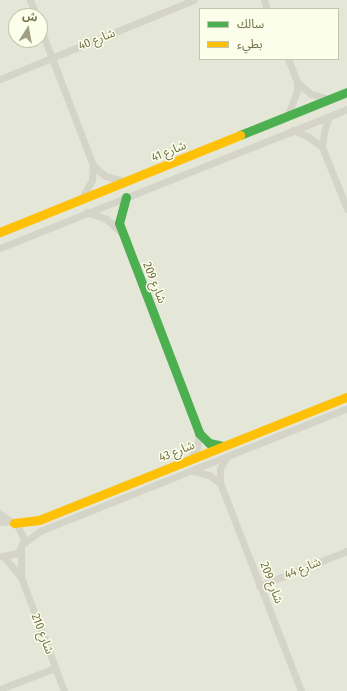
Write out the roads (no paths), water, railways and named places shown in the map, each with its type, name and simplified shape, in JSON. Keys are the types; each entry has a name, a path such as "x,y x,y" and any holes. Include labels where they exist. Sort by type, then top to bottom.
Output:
{"street":[{"name":"شارع 40","path":"0,80 194,0"},
{"path":"48,48 93,165 92,180 81,200"},
{"path":"287,117 295,100 297,82 288,60"},
{"path":"297,82 311,94 330,99"},
{"name":"شارع 41","path":"0,232 347,92"},
{"path":"0,248 347,109"},
{"path":"329,116 324,132 322,147 347,209"},
{"path":"293,130 309,137 322,147"},
{"path":"93,165 105,176 128,181"},
{"name":"شارع 209","path":"126,197 120,214 121,231 199,433"},
{"name":"شارع 209","path":"87,212 106,218 121,231"},
{"name":"شارع 43","path":"12,522 39,520 347,397"},
{"name":"شارع 43","path":"2,556 11,556 40,531 347,408"},
{"path":"199,433 209,443 223,446"},
{"path":"190,460 197,447 199,433"},
{"name":"شارع 209","path":"228,456 220,468 220,483 300,691"},
{"path":"190,471 203,472 220,483"},
{"path":"0,514 22,531 22,546"},
{"path":"0,522 12,522"},
{"name":"شارع 210","path":"21,577 22,546"},
{"name":"شارع 44","path":"259,586 347,552"},
{"name":"شارع 210","path":"2,556 21,577 64,691"},
{"path":"0,689 55,668"}]}
